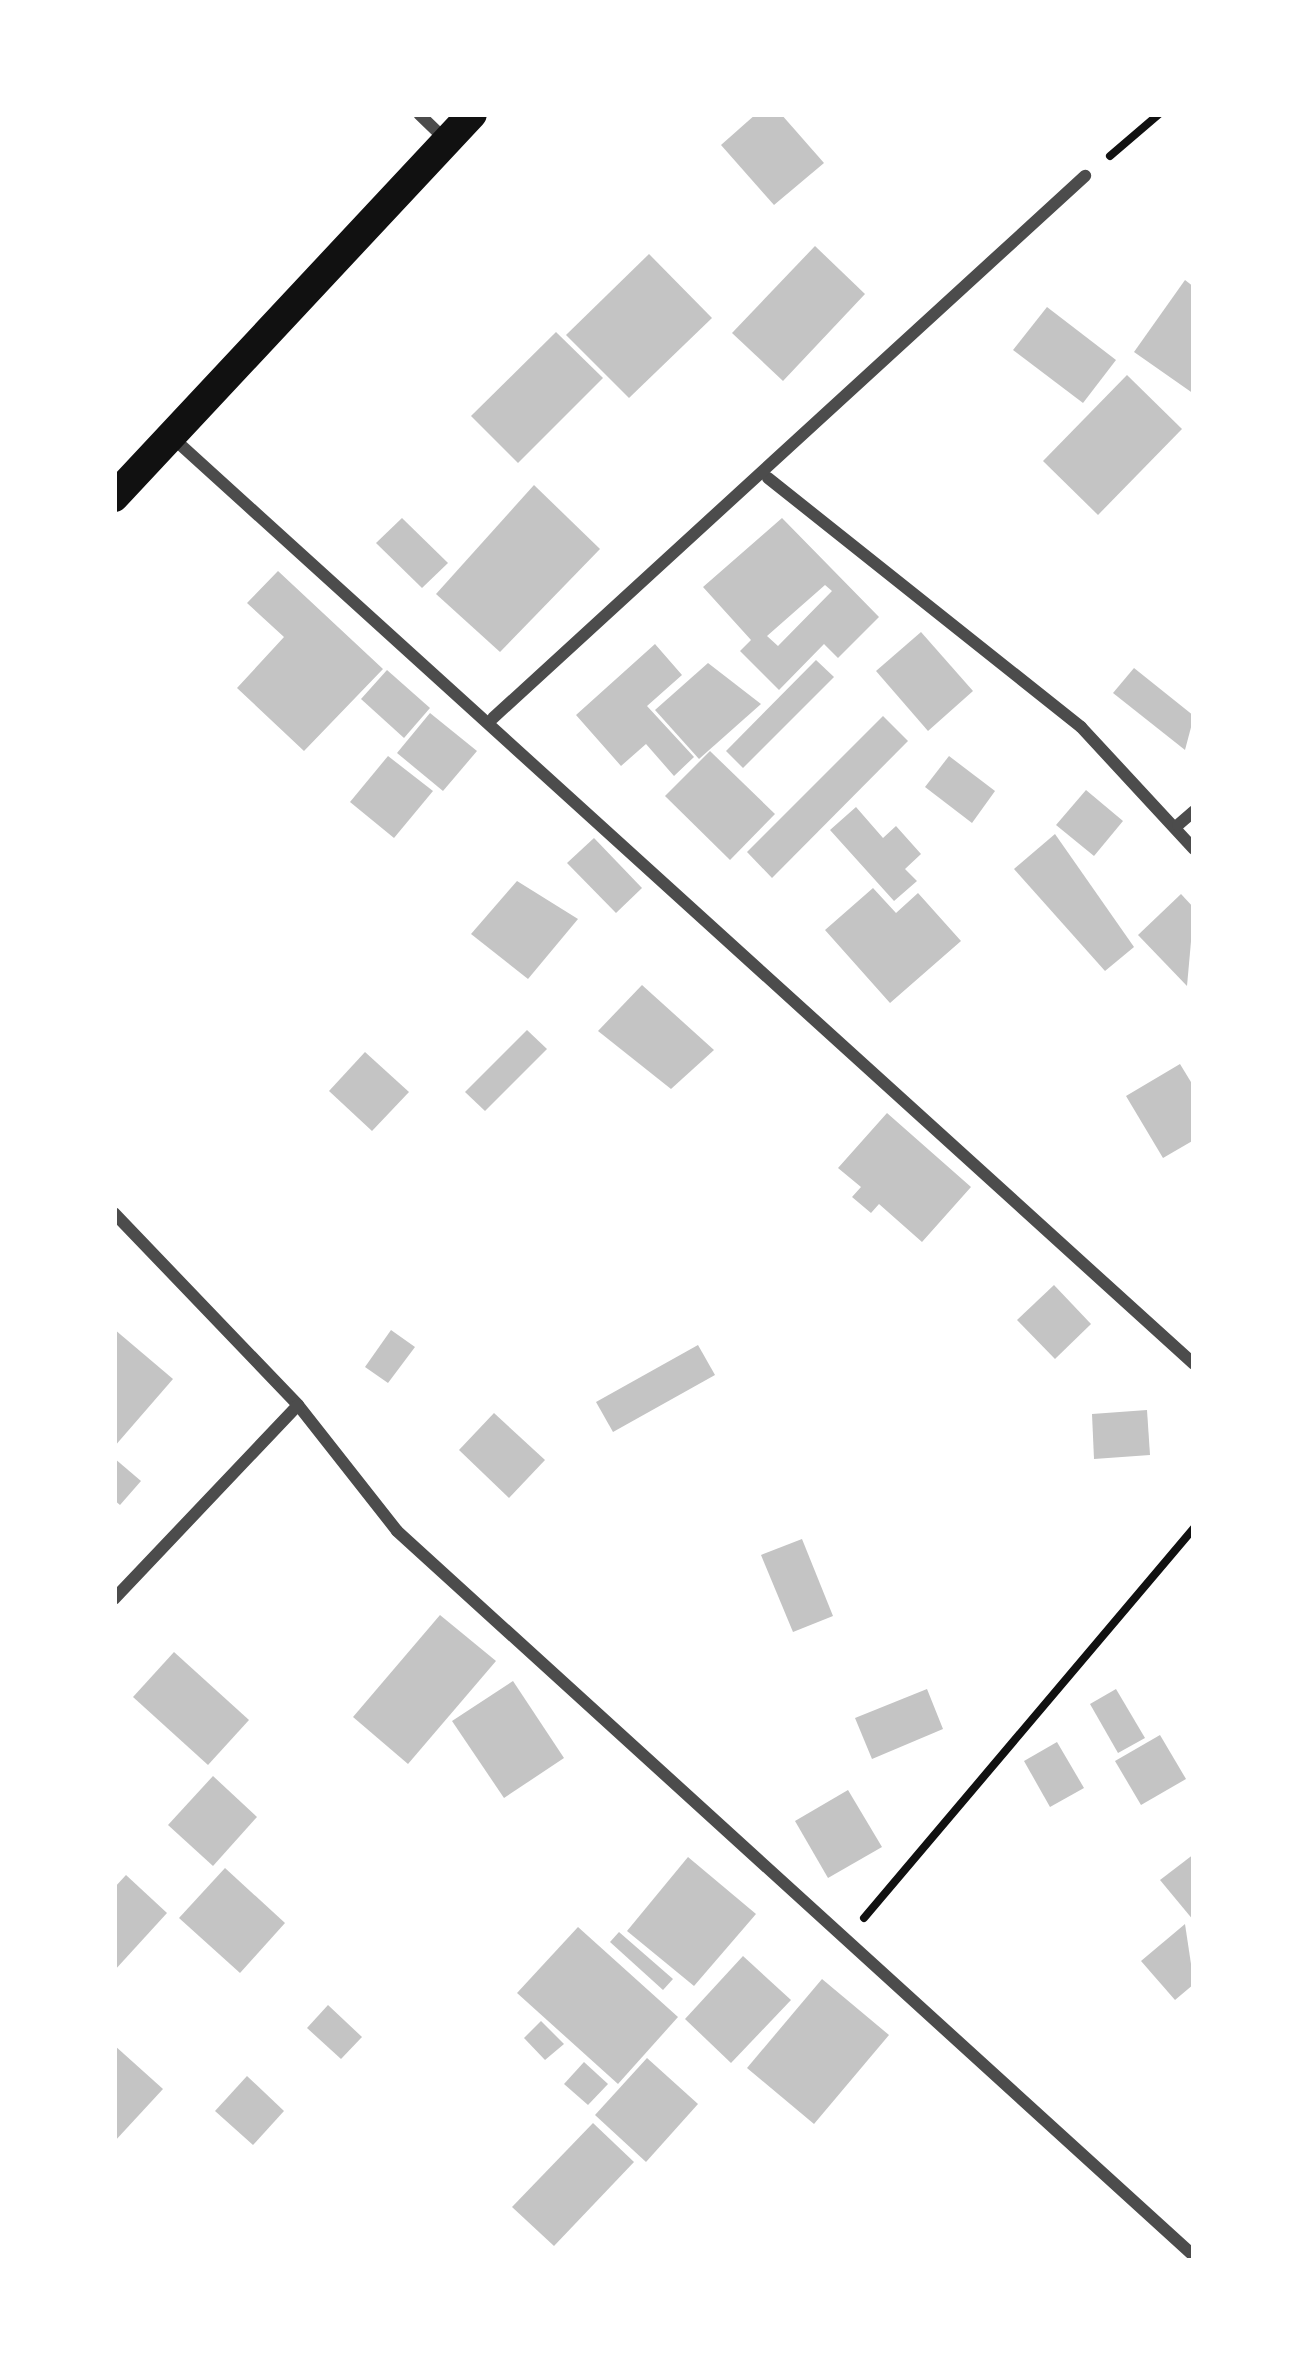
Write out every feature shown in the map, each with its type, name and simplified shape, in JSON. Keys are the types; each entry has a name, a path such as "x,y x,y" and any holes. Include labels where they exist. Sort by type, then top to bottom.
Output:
{"main road":[{"path":"114,496 472,114"}],"street":[{"path":"419,114 447,141"},
{"path":"493,718 768,478 1085,176"},
{"path":"173,438 493,718 1194,1364"},
{"path":"768,478 1081,727 1178,825 1194,849"},
{"path":"1178,825 1194,811"},
{"path":"114,1214 298,1405 397,1532 1194,2255"},
{"path":"114,1599 298,1405"}],"path":[{"path":"1085,176 1159,114"},
{"path":"848,1937 1194,1528"}],"building":[{"path":"756,114 781,114 824,163 774,205 721,145"},
{"path":"815,246 865,294 783,381 732,333"},
{"path":"649,254 712,318 629,398 566,335"},
{"path":"1185,280 1194,287 1194,394 1134,352"},
{"path":"1047,307 1116,360 1083,403 1013,350"},
{"path":"556,332 603,378 518,463 471,416"},
{"path":"1127,375 1182,429 1098,515 1043,461"},
{"path":"534,485 600,549 500,652 436,594"},
{"path":"402,518 448,563 422,588 376,543"},
{"path":"782,518 879,617 838,658 824,644 779,690 740,651 751,640 703,587","holes":["825,585 832,591 778,646 767,636"]},
{"path":"278,571 383,669 304,751 237,688 284,637 247,603"},
{"path":"921,632 973,691 928,731 876,671"},
{"path":"655,644 682,675 647,706 694,757 674,776 646,744 621,766 576,715"},
{"path":"816,660 834,677 743,768 726,751"},
{"path":"708,663 761,704 699,759 655,710"},
{"path":"1134,668 1194,716 1185,750 1113,693"},
{"path":"387,670 430,708 404,738 361,699"},
{"path":"430,713 477,751 443,791 397,753"},
{"path":"883,716 908,741 772,878 747,852"},
{"path":"710,751 775,814 730,860 665,796"},
{"path":"388,756 433,791 394,838 350,802"},
{"path":"949,756 995,791 972,823 925,787"},
{"path":"1086,790 1123,821 1094,856 1056,825"},
{"path":"856,807 883,838 896,826 921,854 905,869 917,881 894,901 830,830"},
{"path":"1055,834 1134,947 1105,971 1014,869"},
{"path":"594,838 642,888 616,913 567,863"},
{"path":"517,881 578,919 528,979 471,934"},
{"path":"873,888 896,913 918,893 961,941 890,1003 825,930"},
{"path":"1181,894 1194,908 1187,986 1138,935"},
{"path":"642,985 714,1050 671,1089 598,1031"},
{"path":"527,1030 547,1049 485,1111 465,1092"},
{"path":"365,1052 409,1092 372,1131 329,1091"},
{"path":"1180,1064 1194,1087 1194,1140 1163,1158 1126,1096"},
{"path":"887,1113 971,1187 922,1242 879,1204 871,1213 852,1197 861,1187 838,1168"},
{"path":"1054,1285 1091,1324 1055,1359 1017,1320"},
{"path":"114,1329 173,1379 114,1447"},
{"path":"391,1330 415,1347 388,1383 365,1367"},
{"path":"698,1345 715,1375 613,1432 596,1402"},
{"path":"1147,1410 1150,1455 1094,1459 1092,1414"},
{"path":"494,1413 545,1460 509,1498 459,1450"},
{"path":"114,1458 141,1481 120,1505 114,1500"},
{"path":"802,1539 833,1616 793,1632 761,1555"},
{"path":"440,1615 496,1661 408,1764 353,1717"},
{"path":"174,1652 249,1720 208,1765 133,1697"},
{"path":"513,1681 564,1758 504,1798 452,1721"},
{"path":"927,1689 943,1729 872,1759 855,1718"},
{"path":"1116,1689 1145,1738 1118,1753 1090,1704"},
{"path":"1160,1735 1186,1779 1141,1805 1115,1761"},
{"path":"1057,1742 1084,1788 1050,1807 1024,1761"},
{"path":"213,1776 257,1817 213,1866 168,1825"},
{"path":"848,1790 882,1847 828,1878 795,1821"},
{"path":"1194,1854 1194,1921 1160,1880"},
{"path":"688,1857 756,1914 694,1986 627,1931"},
{"path":"225,1868 285,1923 240,1973 179,1918"},
{"path":"126,1875 167,1913 114,1971 114,1888"},
{"path":"1185,1924 1194,1984 1175,2000 1141,1961"},
{"path":"578,1927 678,2017 618,2084 517,1993"},
{"path":"619,1932 673,1979 663,1990 610,1942"},
{"path":"743,1956 791,2000 731,2063 685,2019"},
{"path":"822,1979 889,2035 814,2124 747,2068"},
{"path":"328,2005 362,2037 341,2059 307,2028"},
{"path":"541,2021 564,2044 545,2060 524,2038"},
{"path":"114,2045 163,2089 114,2142"},
{"path":"647,2058 698,2104 646,2162 595,2115"},
{"path":"584,2062 608,2084 588,2105 564,2084"},
{"path":"247,2076 284,2111 253,2145 215,2111"},
{"path":"593,2123 634,2162 554,2246 512,2207"}]}
